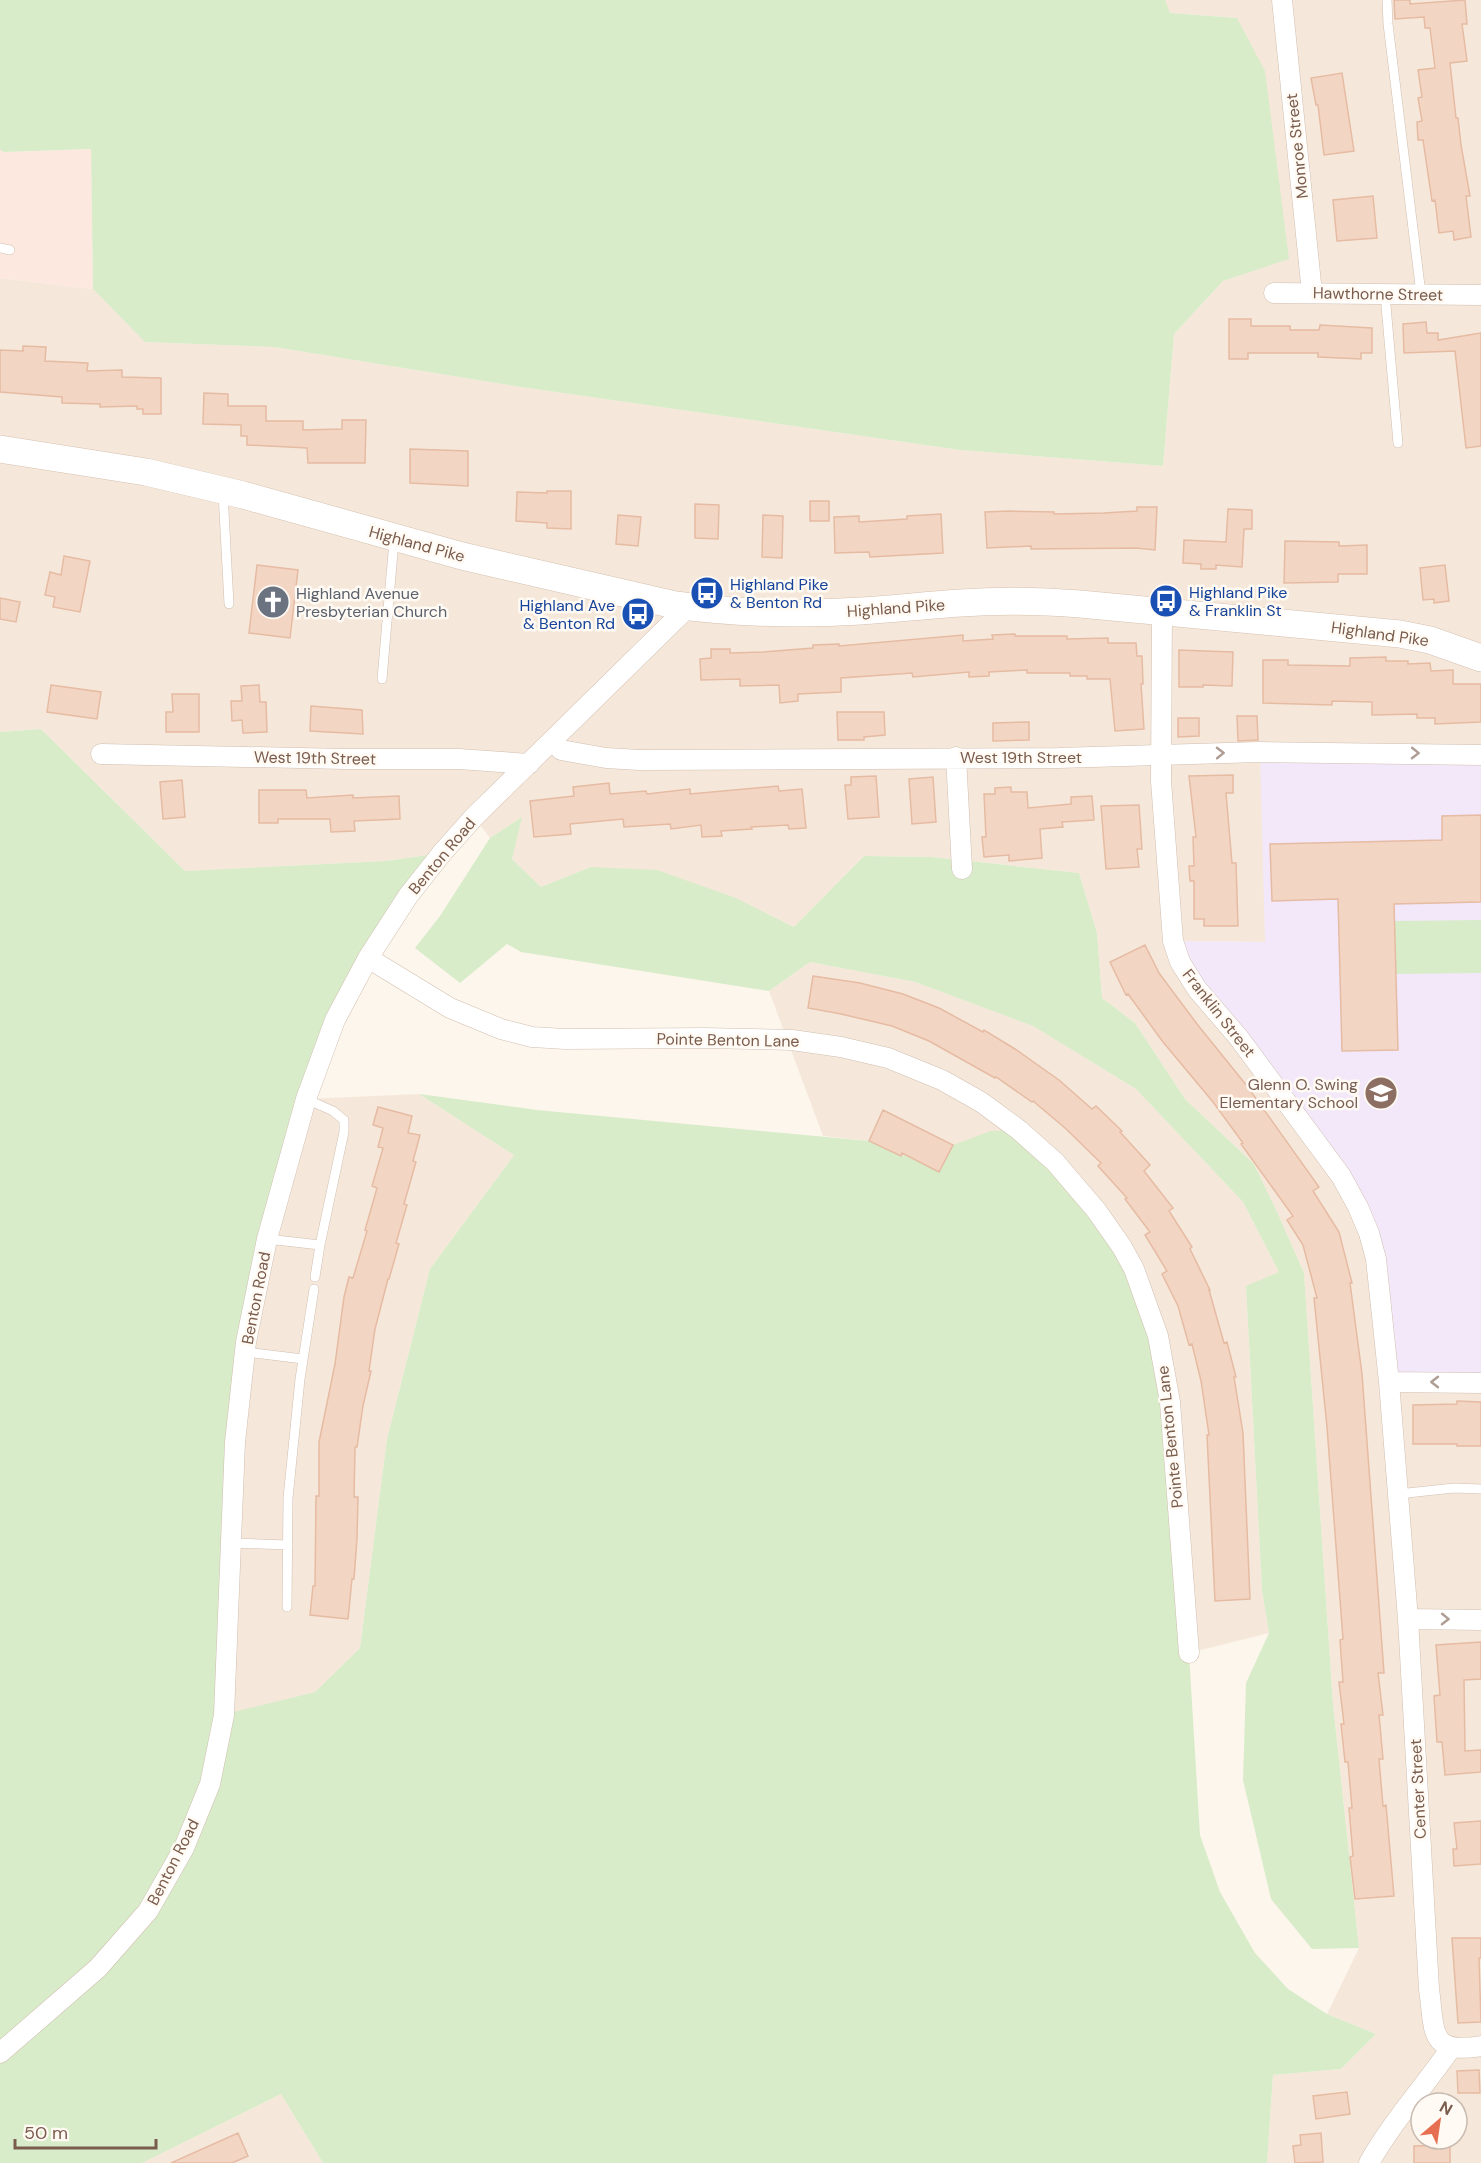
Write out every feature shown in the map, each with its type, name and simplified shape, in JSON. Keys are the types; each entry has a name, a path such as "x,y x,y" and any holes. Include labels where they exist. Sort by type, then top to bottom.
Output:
{"street":[{"name":"Monroe Street","path":"1282,0 1312,293"},
{"name":"Hawthorne Street","path":"1274,293 1481,295"},
{"name":"Highland Pike","path":"0,449 146,472 223,490 462,556 688,607 710,610 822,612 1031,601 1400,634 1430,640 1481,658"},
{"name":"Benton Road","path":"0,2053 98,1968 148,1911 184,1848 210,1784 224,1715 236,1442 245,1352 267,1239 306,1099 335,1020 368,958 408,896 441,853 474,816 688,607"},
{"name":"Franklin Street","path":"1162,611 1161,781 1173,941 1180,962 1197,989 1239,1038 1322,1148 1358,1207 1369,1233 1376,1259 1389,1382"},
{"name":"West 19th Street","path":"561,750 606,758 639,760 1078,758 1284,752 1481,755"},
{"name":"West 19th Street","path":"101,754 459,759 528,764"},
{"path":"956,757 962,869"},
{"name":"Pointe Benton Lane","path":"368,958 450,1008 501,1029 532,1037 792,1040 841,1047 888,1058 942,1080 981,1102 1019,1130 1055,1162 1096,1210 1122,1246 1134,1269 1158,1336 1170,1402 1189,1653"},
{"path":"1389,1382 1481,1383"},
{"name":"Center Street","path":"1389,1382 1408,1619 1430,1989 1435,2035 1441,2043 1450,2048"},
{"path":"1408,1619 1481,1620"},
{"path":"1369,2163 1450,2048 1481,2046"}],"lane":[{"path":"1387,0 1421,294"},
{"path":"1385,294 1398,443"},
{"path":"223,490 229,604"},
{"path":"382,679 394,539"},
{"path":"306,1099 333,1111 344,1120 344,1132 315,1277"},
{"path":"267,1239 320,1245"},
{"path":"287,1607 288,1498 303,1359 314,1289"},
{"path":"245,1352 303,1359"},
{"path":"1398,1494 1454,1488 1481,1489"},
{"path":"231,1543 288,1545"}],"shaded area":[{"path":"1165,0 1481,0 1481,755 1265,942 1173,941 1481,1383 1481,2163 1267,2163 1273,2075 1341,2069 1376,2034 1327,2014 1359,1948 1333,1704 1304,1273 1254,1164 1185,1099 1135,1023 1102,998 1097,933 1079,873 932,857 864,856 794,927 736,898 591,867 541,887 512,859 521,818 490,838 474,817 442,853 386,861 185,871 41,729 0,732 0,278 93,289 146,342 274,347 514,386 960,450 1163,466 1174,334 1223,281 1288,259 1237,18 1169,13"},
{"path":"91,149 93,289 0,278 0,150 4,152"},
{"name":"Glenn O. Swing Elementary School","path":"1260,752 1481,755 1481,1383 1389,1382 1369,1233 1173,941 1265,942"},
{"path":"810,962 915,982 1033,1026 1136,1089 1243,1202 1279,1272 1246,1287 1262,1591 1269,1633 1189,1653 939,1172 869,1141 823,1136 769,991"},
{"path":"419,1094 514,1155 430,1269 387,1439 360,1648 315,1692 224,1715 246,1342 306,1099"},
{"path":"281,2094 323,2163 142,2163"}],"green space":[{"path":"0,0 1165,0 1170,13 1237,18 1265,71 1289,259 1223,281 1174,334 1163,466 960,450 514,386 274,347 145,342 93,289 91,149 4,152 0,150"},
{"path":"41,729 185,871 386,861 442,853 335,1020 246,1342 225,1714 315,1692 360,1648 387,1439 430,1269 514,1155 419,1094 537,1110 869,1141 901,1156 908,1155 939,1171 953,1145 991,1131 1019,1130 1096,1210 1158,1336 1189,1653 1200,1835 1220,1892 1255,1953 1288,1989 1327,2014 1376,2034 1341,2069 1273,2075 1267,2163 323,2163 281,2094 142,2163 0,2163 0,732"},
{"path":"522,817 512,859 541,887 591,867 657,870 736,898 794,927 864,856 932,857 1079,873 1097,933 1102,998 1135,1023 1185,1099 1254,1164 1304,1273 1333,1704 1359,1948 1312,1949 1271,1899 1243,1780 1246,1683 1269,1633 1262,1591 1246,1286 1279,1272 1243,1202 1136,1089 1033,1026 915,982 810,962 769,991 521,952 507,944 460,983 415,948 440,916 490,838"},
{"path":"1481,920 1481,973 1396,974 1394,921"}],"building":[{"path":"1394,0 1410,0 1410,4 1465,0 1467,24 1462,24 1467,61 1450,63 1456,118 1458,118 1470,196 1466,196 1471,237 1454,240 1453,231 1439,233 1423,140 1418,140 1417,122 1422,121 1418,98 1422,97 1418,70 1435,68 1430,28 1425,28 1424,17 1395,19"},
{"path":"1342,73 1354,151 1324,155 1318,105 1316,105 1311,78"},
{"path":"1373,196 1377,238 1337,241 1333,200"},
{"path":"1229,319 1251,319 1251,326 1290,326 1290,330 1319,330 1320,325 1372,328 1372,353 1361,353 1361,359 1318,357 1318,353 1248,353 1248,359 1229,359"},
{"path":"1426,322 1427,333 1438,333 1438,340 1481,333 1481,446 1466,448 1455,351 1404,353 1403,324"},
{"path":"23,346 46,347 45,361 88,363 87,371 122,370 122,377 161,378 161,414 143,414 143,409 137,409 137,406 100,407 100,404 62,403 62,397 0,392 0,350 23,351"},
{"path":"204,393 228,394 228,406 266,406 266,421 303,421 303,430 342,429 342,420 366,420 365,463 308,463 307,448 247,445 247,436 241,436 241,425 203,424"},
{"path":"410,449 468,451 468,486 410,483"},
{"path":"547,491 571,491 571,529 547,528 547,523 516,521 517,492 547,493"},
{"path":"810,501 829,501 829,521 810,521"},
{"path":"695,504 719,505 718,539 695,538"},
{"path":"1137,507 1157,507 1155,550 1136,548 1031,549 1031,546 987,548 985,512 1104,513 1137,511"},
{"path":"1228,509 1252,510 1252,529 1244,529 1242,567 1216,565 1216,569 1201,569 1201,564 1183,563 1184,540 1226,542"},
{"path":"941,514 943,553 870,557 869,552 835,553 834,517 859,516 859,522"},
{"path":"618,515 641,517 638,546 616,544"},
{"path":"763,515 783,516 782,558 762,557"},
{"path":"1285,541 1339,542 1339,546 1367,545 1367,574 1338,574 1338,582 1284,583"},
{"path":"64,556 90,561 80,612 53,607 55,597 45,595 50,572 61,575"},
{"name":"Highland Avenue Presbyterian Church","path":"257,565 298,570 290,638 249,633"},
{"path":"1445,565 1449,601 1434,603 1434,599 1423,600 1420,568"},
{"path":"0,598 20,602 16,622 0,619"},
{"path":"1015,634 1015,636 1067,636 1067,639 1108,638 1108,643 1136,643 1137,656 1142,656 1144,729 1115,731 1110,679 1087,679 1087,676 1070,676 1070,673 1027,673 1027,670 989,672 989,676 969,677 969,672 913,677 912,673 841,678 841,692 798,694 798,701 780,703 779,685 740,686 740,679 701,680 700,659 711,658 711,649 730,649 730,653 763,652 813,648 813,645 839,644 839,646 963,635 963,641 993,639 992,635"},
{"path":"1179,650 1233,652 1232,686 1179,687"},
{"path":"1386,657 1386,661 1408,661 1408,664 1430,663 1431,671 1453,670 1453,684 1481,684 1481,722 1435,724 1435,718 1417,718 1417,714 1372,715 1372,702 1332,701 1332,705 1263,703 1263,660 1288,660 1288,665 1350,666 1350,658"},
{"path":"51,685 101,692 97,719 47,712"},
{"path":"259,685 260,702 266,702 267,732 243,733 242,720 232,721 231,701 242,701 241,686"},
{"path":"172,694 199,694 199,732 166,732 166,712 173,712"},
{"path":"311,706 362,710 363,734 310,731"},
{"path":"837,712 884,712 885,735 864,737 864,740 838,740"},
{"path":"1237,716 1257,716 1258,740 1238,741"},
{"path":"1178,718 1199,718 1199,736 1178,737"},
{"path":"1029,722 1029,740 993,741 993,723"},
{"path":"1233,775 1233,793 1226,793 1232,863 1236,863 1238,926 1204,926 1204,919 1194,919 1194,881 1190,881 1189,866 1194,866 1193,837 1196,837 1189,776"},
{"path":"876,776 879,817 848,819 845,785 851,785 851,777"},
{"path":"933,777 936,822 912,824 909,779"},
{"path":"182,780 185,817 163,819 160,782"},
{"path":"609,783 610,794 646,791 647,794 690,789 690,794 778,786 779,791 802,789 806,828 789,829 788,825 751,827 752,829 721,831 722,836 702,837 701,825 671,829 670,824 624,827 623,819 570,824 571,834 534,837 530,801 574,796 573,787"},
{"path":"1011,787 1011,792 1027,792 1028,808 1071,804 1071,797 1092,796 1094,820 1062,822 1063,827 1040,829 1042,858 1009,861 1009,855 984,857 982,837 986,837 984,794 995,794 995,788"},
{"path":"259,790 306,790 307,798 353,795 353,798 399,796 400,819 354,821 355,831 331,832 330,819 278,819 278,823 259,823"},
{"path":"1139,805 1142,849 1137,849 1139,867 1106,869 1101,806"},
{"path":"1481,815 1481,902 1394,904 1398,1050 1342,1051 1338,899 1272,901 1270,844 1442,840 1442,816"},
{"path":"1145,945 1159,973 1247,1086 1319,1187 1313,1191 1339,1232 1352,1283 1350,1283 1362,1374 1384,1673 1378,1673 1383,1715 1379,1715 1383,1759 1379,1759 1383,1806 1386,1805 1394,1896 1355,1899 1350,1857 1353,1856 1349,1808 1352,1808 1348,1762 1345,1762 1341,1724 1344,1724 1339,1682 1343,1682 1340,1640 1343,1639 1327,1427 1314,1298 1317,1298 1303,1245 1287,1220 1293,1216 1213,1102 1163,1042 1128,994 1126,995 1110,962"},
{"path":"813,976 860,983 903,994 939,1008 983,1032 984,1030 1059,1080 1092,1109 1096,1106 1122,1131 1120,1132 1150,1165 1144,1171 1173,1208 1169,1211 1192,1247 1190,1249 1210,1290 1236,1377 1234,1377 1243,1433 1250,1599 1215,1601 1207,1435 1209,1435 1201,1381 1192,1344 1189,1345 1178,1306 1162,1274 1167,1271 1145,1235 1150,1232 1125,1199 1127,1198 1098,1166 1101,1163 1065,1128 1033,1101 996,1077 929,1041 892,1026 808,1008"},
{"path":"378,1107 412,1116 408,1133 420,1135 413,1161 416,1162 404,1204 407,1205 396,1243 399,1244 375,1329 369,1371 371,1371 357,1447 355,1447 354,1497 358,1497 357,1538 348,1619 310,1615 313,1586 315,1586 319,1442 335,1364 344,1297 349,1277 353,1278 377,1188 372,1186 383,1148 378,1147 383,1128 373,1125"},
{"path":"883,1110 953,1145 939,1172 902,1153 901,1156 869,1141"},
{"path":"1457,1401 1481,1402 1481,1446 1413,1444 1413,1405 1457,1404"},
{"path":"1481,1642 1481,1679 1464,1680 1465,1751 1481,1750 1481,1772 1445,1775 1442,1742 1437,1742 1434,1696 1440,1695 1436,1645"},
{"path":"1481,1821 1481,1864 1454,1866 1453,1849 1457,1849 1454,1823"},
{"path":"1452,1938 1481,1938 1481,1958 1479,1958 1481,2022 1458,2023"},
{"path":"1479,2070 1480,2093 1458,2091 1457,2071"},
{"path":"1347,2092 1350,2114 1316,2119 1313,2096"},
{"path":"238,2133 248,2156 232,2163 171,2163"},
{"path":"1321,2133 1323,2162 1295,2163 1293,2146 1301,2145 1300,2135"},
{"path":"1414,2151 1450,2151 1450,2163 1414,2163"}],"place":[{"name":"Highland Pike & Benton Rd","path":"707,593"},
{"name":"Highland Pike & Franklin St","path":"1166,601"},
{"name":"Highland Avenue Presbyterian Church","path":"273,602"},
{"name":"Highland Ave & Benton Rd","path":"638,614"},
{"name":"Glenn O. Swing Elementary School","path":"1381,1093"}]}
